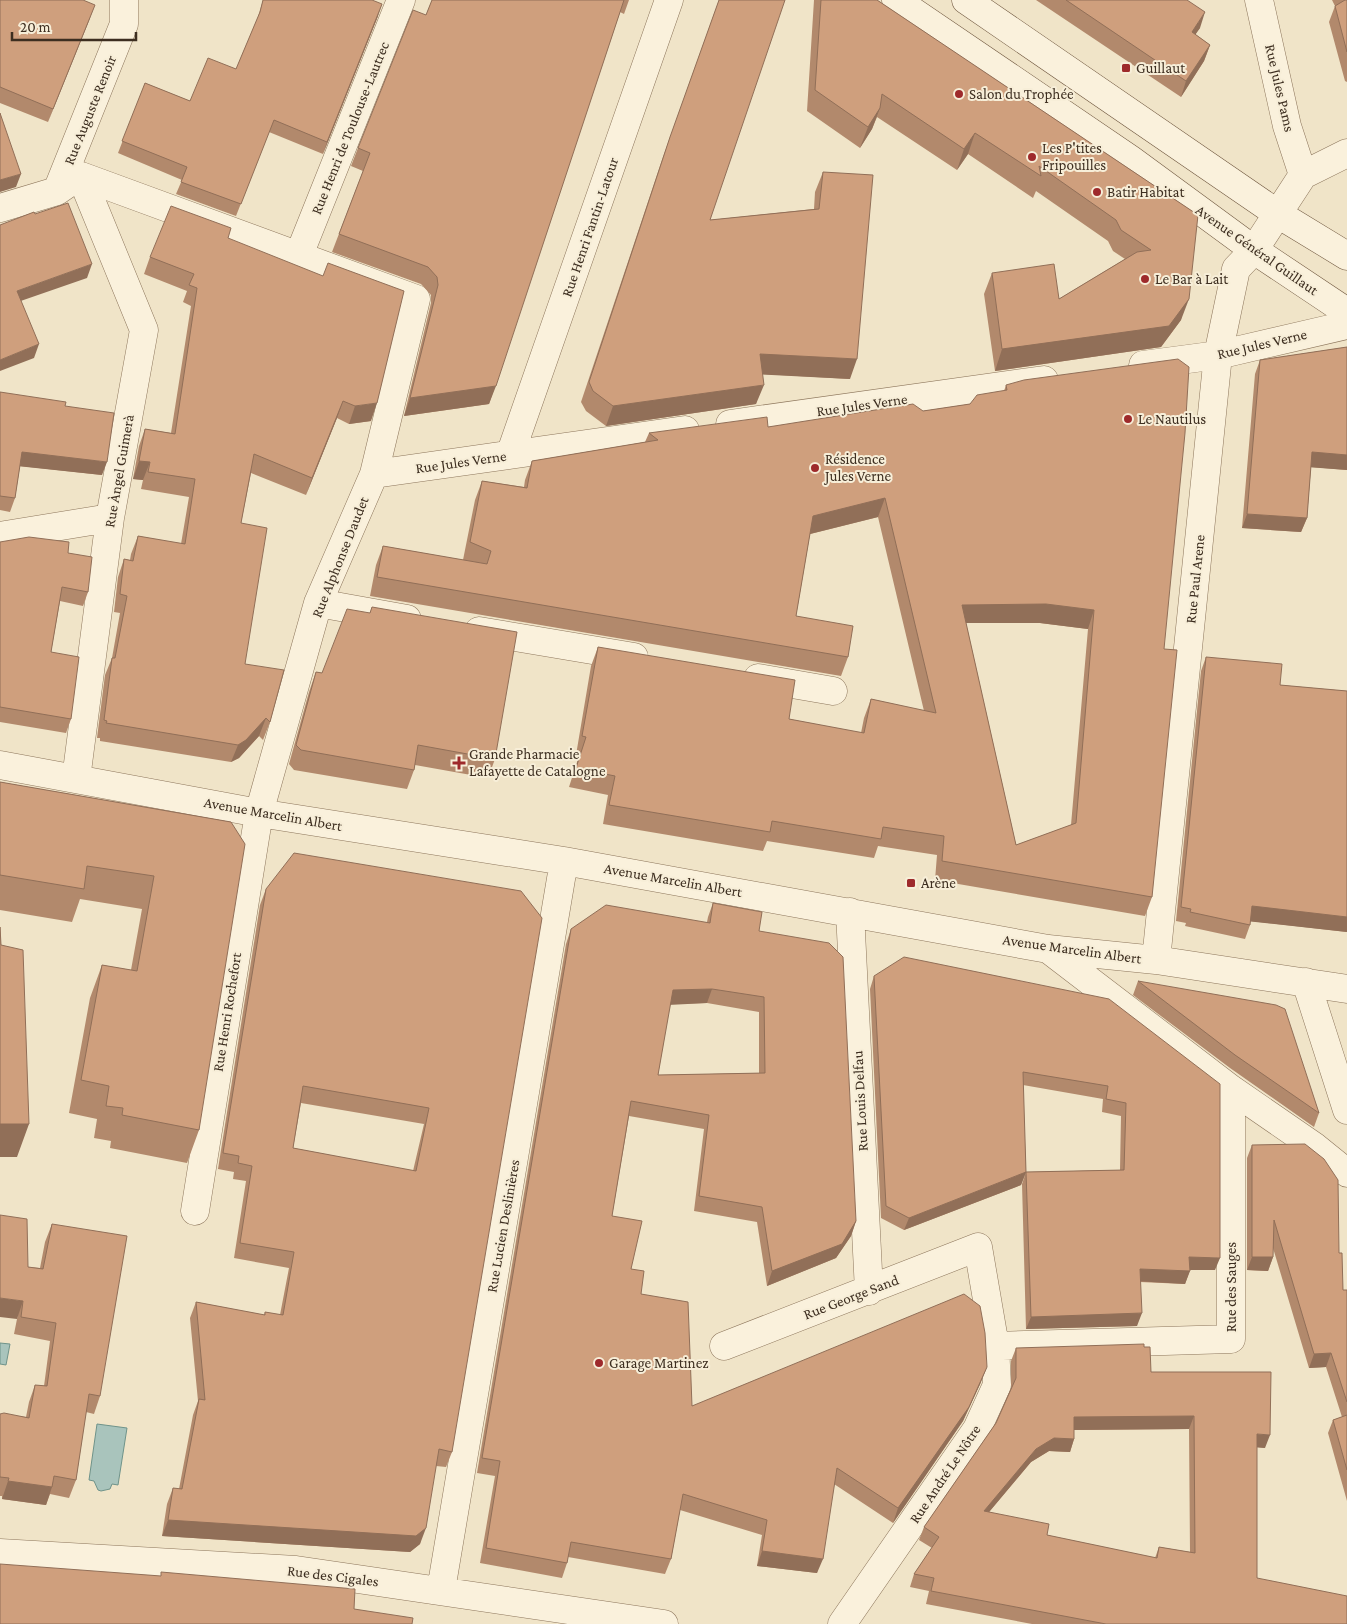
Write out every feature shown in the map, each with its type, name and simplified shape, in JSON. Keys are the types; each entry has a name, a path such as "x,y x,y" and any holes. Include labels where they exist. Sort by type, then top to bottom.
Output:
{"street":[{"name":"Rue Auguste Renoir","path":"57,191 124,24 124,0"},
{"name":"Rue Henri de Toulouse-Lautrec","path":"299,256 402,0"},
{"name":"Rue Henri Fantin-Latour","path":"510,455 670,0"},
{"name":"Avenue Général Guillaut","path":"896,0 1130,158 1254,250 1347,312"},
{"path":"966,0 1278,214 1347,256"},
{"name":"Rue Jules Pams","path":"1260,0 1287,126 1303,175"},
{"path":"1303,175 1347,153"},
{"name":"Rue Paul Arene","path":"1156,960 1218,355 1236,269 1254,250 1303,175"},
{"path":"0,208 57,191 81,176 299,256"},
{"name":"Rue Àngel Guimerà","path":"76,779 110,518 144,330 81,176"},
{"name":"Rue Alphonse Daudet","path":"259,813 318,603 374,474 416,299 299,256"},
{"name":"Rue Jules Verne","path":"1120,369 1218,355 1347,325"},
{"name":"Rue Jules Verne","path":"374,474 1070,376"},
{"path":"0,536 110,518"},
{"path":"318,603 658,661"},
{"path":"736,675 833,691"},
{"name":"Avenue Marcelin Albert","path":"0,765 259,813 564,861 1048,949 1156,960 1347,989"},
{"name":"Rue Henri Rochefort","path":"195,1211 259,813"},
{"name":"Rue Lucien Deslinières","path":"440,1590 564,861"},
{"name":"Rue Louis Delfau","path":"850,912 869,1291"},
{"path":"1048,949 1231,1089 1315,1147 1347,1173"},
{"path":"1306,982 1347,1110"},
{"name":"Rue des Sauges","path":"995,1346 1231,1339 1231,1089"},
{"name":"Rue George Sand","path":"724,1346 978,1247"},
{"name":"Rue André Le Nôtre","path":"842,1624 977,1429 997,1386 995,1346 978,1247"},
{"name":"Rue des Cigales","path":"0,1553 296,1570 440,1590 579,1617 664,1624"}],"water":[{"path":"0,1343 10,1344 6,1365 0,1364"},
{"path":"97,1424 127,1428 118,1485 112,1484 110,1489 101,1491 98,1490 94,1481 89,1480"}],"building":[{"path":"0,0 83,0 95,5 53,109 0,87"},
{"path":"263,0 372,0 382,4 327,142 274,120 241,204 181,182 187,167 122,141 145,83 190,101 208,58 236,69 260,12"},
{"path":"432,0 624,0 496,386 410,398 438,285 437,277 428,267 339,234 370,153 358,148 413,10 426,15"},
{"path":"719,0 785,0 710,220 819,209 823,172 873,175 857,359 760,354 764,385 613,406 593,391 589,382 670,137"},
{"path":"821,0 877,0 1198,215 1189,299 1169,326 1002,349 992,273 1054,264 1059,299 1137,252 1151,250 1121,230 1116,220 1039,166 1041,176 975,133 964,149 882,94 880,108 868,127 815,90"},
{"path":"1066,0 1187,0 1205,12 1192,32 1210,45 1186,81"},
{"path":"1347,0 1347,52 1335,6"},
{"path":"0,113 21,174 0,180"},
{"path":"68,203 92,264 17,291 39,344 0,360 0,225 34,212 35,214"},
{"path":"171,206 231,228 228,238 323,276 328,263 404,291 377,403 355,406 343,401 312,478 254,454 241,523 267,528 245,664 284,670 270,722 266,718 246,740 238,745 106,723 107,721 104,720 112,658 115,658 127,596 120,594 124,559 133,561 138,536 185,544 195,479 148,472 150,462 139,461 145,429 175,434 197,288 189,285 194,274 150,257"},
{"path":"1347,347 1347,455 1312,452 1307,518 1247,514 1260,360"},
{"path":"1178,359 1189,367 1185,433 1164,649 1177,650 1152,897 942,861 944,836 883,827 881,839 772,821 770,832 609,805 615,776 576,768 586,737 582,736 598,647 795,680 789,719 864,733 871,699 936,713 885,498 813,516 796,616 853,626 848,657 377,577 383,546 487,564 491,551 470,542 482,481 527,488 532,461 658,440 649,433 767,417 768,427 913,404 923,411 970,404 977,395 1007,390 1006,385 1024,380","holes":["1046,604 1094,610 1076,823 1016,845 962,605"]},
{"path":"0,392 66,402 65,406 114,413 107,462 22,452 15,498 0,496"},
{"path":"29,537 69,542 68,553 92,557 88,592 62,587 51,652 79,657 71,719 0,707 0,542"},
{"path":"372,607 517,632 495,759 418,745 414,770 301,750 296,745 316,672 322,673 347,609 370,613"},
{"path":"1206,657 1282,664 1280,685 1347,691 1347,917 1252,906 1250,925 1190,912 1191,909 1181,907"},
{"path":"0,782 231,822 245,844 199,1130 122,1115 123,1108 106,1106 109,1086 81,1080 102,965 137,971 154,876 87,866 84,889 0,875"},
{"path":"294,853 521,891 542,918 452,1452 439,1449 426,1528 416,1536 168,1520 173,1488 182,1489 199,1399 205,1400 196,1302 265,1315 265,1312 283,1315 294,1252 240,1243 252,1166 238,1163 239,1156 223,1153 266,889","holes":["303,1086 429,1108 416,1171 293,1148"]},
{"path":"713,903 762,912 759,931 829,943 843,957 856,1221 842,1244 772,1271 762,1207 699,1196 709,1115 631,1101 612,1216 642,1221 631,1269 644,1271 641,1294 688,1302 692,1406 964,1294 980,1306 985,1333 987,1367 969,1407 898,1508 837,1468 823,1559 762,1551 767,1520 683,1494 671,1559 571,1542 567,1563 486,1548 500,1461 482,1458 571,929 606,905 710,923","holes":["712,989 764,997 765,1073 658,1075 673,990"]},
{"path":"0,927 1,945 23,950 29,1124 0,1124"},
{"path":"904,957 1109,999 1220,1084 1220,1258 1189,1257 1190,1271 1140,1269 1142,1313 1031,1317 1026,1172 909,1218 886,1206 874,976","holes":["1023,1072 1108,1086 1106,1099 1126,1103 1124,1170 1026,1172"]},
{"path":"1138,981 1276,1005 1285,1009 1319,1113 1235,1055"},
{"path":"1305,1144 1324,1159 1338,1180 1339,1253 1342,1253 1343,1290 1347,1290 1347,1402 1331,1353 1314,1354 1274,1220 1273,1257 1252,1257 1252,1145"},
{"path":"0,1215 27,1219 28,1267 43,1269 52,1224 127,1236 100,1396 89,1394 76,1480 54,1476 52,1487 8,1481 9,1478 0,1477 0,1414 4,1413 29,1418 35,1385 47,1386 56,1323 21,1317 23,1301 0,1298"},
{"path":"1144,1344 1144,1347 1150,1347 1151,1372 1271,1372 1270,1435 1257,1434 1257,1578 1347,1596 1347,1624 1106,1624 931,1591 934,1578 914,1574 939,1537 924,1527 996,1423 1016,1378 1016,1348","holes":["1194,1416 1195,1553 1159,1547 1157,1558 1047,1535 1049,1524 984,1511 1036,1449 1054,1438 1074,1439 1074,1417"]},
{"path":"1347,1415 1347,1470 1333,1420"},
{"path":"0,1564 161,1576 161,1572 355,1589 354,1609 413,1618 412,1624 0,1624"}],"place":[{"name":"Guillaut","path":"1126,68"},
{"name":"Salon du Trophée","path":"959,94"},
{"name":"Les P'tites Fripouilles","path":"1032,157"},
{"name":"Batir Habitat","path":"1097,192"},
{"name":"Le Bar à Lait","path":"1145,279"},
{"name":"Le Nautilus","path":"1128,419"},
{"name":"Résidence Jules Verne","path":"815,468"},
{"name":"Grande Pharmacie Lafayette de Catalogne","path":"459,763"},
{"name":"Arène","path":"911,883"},
{"name":"Garage Martinez","path":"599,1363"}]}
